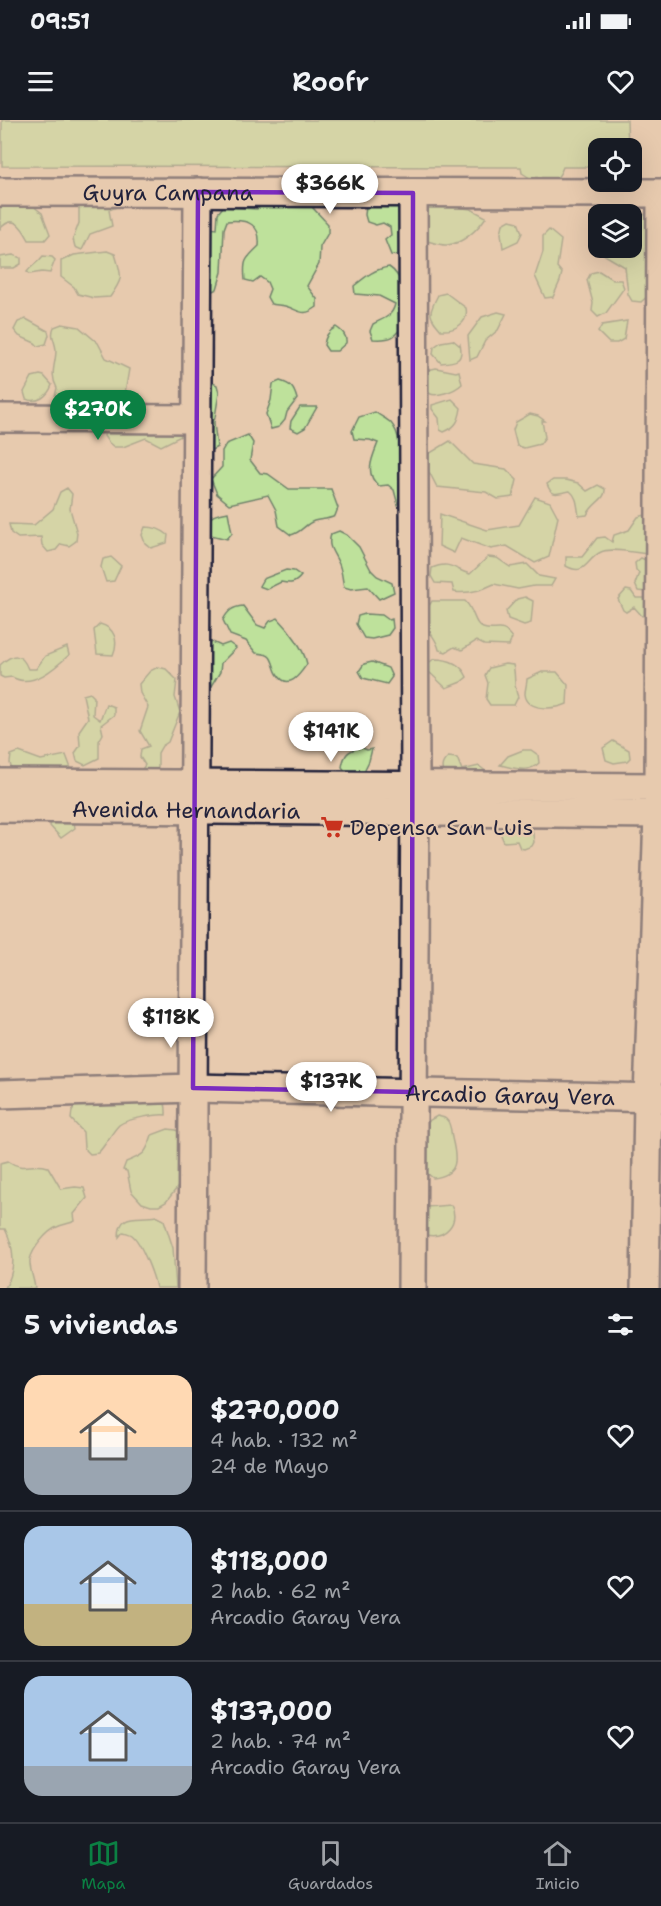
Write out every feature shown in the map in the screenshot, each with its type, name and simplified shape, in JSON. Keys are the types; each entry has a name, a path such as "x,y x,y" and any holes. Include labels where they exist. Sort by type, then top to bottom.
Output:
{"street":[{"name":"Guyra Campana","path":"0,192 661,193"},
{"path":"192,1288 198,192"},
{"path":"412,1288 415,799 413,192"},
{"path":"645,1288 655,1098 660,801 661,200"},
{"path":"0,418 196,419"},
{"name":"Avenida Hernandaria","path":"0,783 194,797 660,801"},
{"name":"Avenida Hernandaria","path":"0,808 194,797"},
{"name":"Arcadio Garay Vera","path":"0,1094 193,1088 655,1098"}],"highlighted area":[{"path":"198,192 413,193 412,1092 193,1088"}],"green space":[{"path":"2,120 627,120 628,138 588,138 588,167 563,167 555,179 546,183 534,180 522,173 521,167 2,166"},
{"path":"122,195 117,207 109,210 112,226 90,234 82,250 75,247 73,239 79,223 79,207 86,202"},
{"path":"380,198 403,206 406,252 399,256 391,255 385,240 391,235 390,227 383,223 376,225 367,222 366,206"},
{"path":"287,200 311,206 328,224 328,233 320,247 319,264 307,286 317,299 317,307 304,313 271,304 267,297 270,289 267,282 260,277 253,282 245,280 246,261 259,246 259,239 252,224 241,221 227,221 224,229 222,272 217,289 202,296 201,227 217,229 218,213 223,207 257,209 271,201"},
{"path":"29,203 42,213 50,234 45,240 29,240 20,227 13,222 5,224 0,229 0,208 12,204"},
{"path":"430,204 471,209 486,217 474,231 459,242 438,244 423,240 415,211"},
{"path":"648,211 655,256 647,258 652,277 650,294 641,302 632,301 628,294 625,267 610,258 642,258 642,213 643,216"},
{"path":"510,220 518,222 522,233 518,241 503,248 501,233 503,224"},
{"path":"549,230 561,240 557,267 562,273 553,297 545,298 535,276 543,252 543,236"},
{"path":"107,251 115,254 120,272 120,281 110,297 94,298 78,294 74,287 61,277 61,261 74,255"},
{"path":"13,255 21,258 21,264 14,268 0,268 0,257"},
{"path":"43,256 52,257 55,260 50,273 30,274 27,272 39,260"},
{"path":"389,267 401,284 406,321 392,337 373,339 370,331 373,324 390,314 395,304 379,296 355,294 354,286 374,272"},
{"path":"599,271 613,280 621,280 624,288 606,313 598,317 592,311 593,303 587,280 591,273"},
{"path":"446,293 466,308 466,313 460,325 441,330 432,317 431,310 438,295"},
{"path":"498,312 506,314 498,330 485,341 477,357 470,360 468,336 482,317"},
{"path":"26,319 48,331 46,344 38,346 19,336 14,330 18,322"},
{"path":"627,321 624,339 617,343 609,343 598,332 602,325"},
{"path":"62,324 79,327 98,343 106,358 129,369 125,393 110,400 102,400 87,393 63,398 55,396 57,388 53,374 56,350 52,333 54,327"},
{"path":"336,327 344,334 346,343 337,351 328,351 324,345 325,339"},
{"path":"453,340 460,344 460,357 455,361 441,363 433,354 434,347 441,342"},
{"path":"436,368 459,371 462,384 448,392 430,394 423,381 428,370"},
{"path":"40,375 52,385 50,389 38,400 26,399 24,392 32,377"},
{"path":"209,381 217,385 219,393 214,423 217,447 210,451"},
{"path":"280,381 292,387 297,399 279,427 271,429 266,414 273,384"},
{"path":"452,399 461,408 460,413 454,426 444,432 440,430 439,418 432,409 432,405"},
{"path":"300,407 317,407 305,428 298,432 290,428 291,421"},
{"path":"375,412 391,423 397,435 400,449 400,477 406,482 405,508 398,505 394,490 388,485 379,486 374,481 371,466 378,443 354,439 352,431 359,417"},
{"path":"530,414 545,421 542,421 545,437 540,444 524,448 517,446 513,430 516,422"},
{"path":"108,420 186,428 183,435 161,446 146,438 123,447 114,447 104,436"},
{"path":"248,435 253,443 250,460 260,473 268,474 289,489 331,489 338,508 335,516 314,521 291,535 279,526 276,510 268,495 229,504 217,494 211,479 222,467 222,451 226,444"},
{"path":"450,441 473,464 506,469 517,480 513,497 498,499 486,492 437,487 422,458"},
{"path":"553,480 578,483 587,491 598,485 605,489 605,493 587,515 579,516 573,493 570,491 553,493 547,484"},
{"path":"67,488 72,494 70,509 77,533 76,541 69,546 61,544 56,550 48,552 42,545 41,537 18,538 11,533 9,524 34,525 53,509 60,492"},
{"path":"535,497 550,502 558,517 549,557 535,563 507,546 491,549 461,538 454,553 439,546 440,514 487,530 519,525"},
{"path":"228,512 232,533 227,539 211,535 206,528 209,520 216,515"},
{"path":"645,515 650,520 648,554 617,550 605,551 596,555 582,568 573,569 566,566 566,557 582,557 597,538 605,537 612,542 614,535 629,530 638,517"},
{"path":"145,527 158,529 168,535 167,543 151,548 145,543 142,535"},
{"path":"339,531 347,535 359,547 371,570 377,576 392,583 394,592 379,599 368,587 351,589 344,587 340,568 330,542 331,534"},
{"path":"111,557 121,566 114,581 106,582 101,567 103,559"},
{"path":"488,557 497,558 510,567 527,564 539,576 555,579 551,586 518,589 494,584 474,591 454,592 452,584 435,583 431,576 432,568 444,565 470,574"},
{"path":"641,558 652,563 647,592 638,591 635,584 639,573 635,563"},
{"path":"286,570 294,571 301,576 294,582 281,582 267,589 259,586 263,579"},
{"path":"626,590 631,591 636,598 648,598 650,614 642,616 634,607 626,612 623,610 618,599"},
{"path":"525,597 533,601 531,623 524,625 508,619 506,611 517,599"},
{"path":"432,601 465,601 480,626 505,630 508,633 512,638 509,646 484,645 476,641 462,650 454,647 446,652 439,650 425,619"},
{"path":"243,606 257,625 265,628 270,621 278,618 296,640 307,664 294,679 282,680 270,657 256,653 246,641 230,635 223,620 231,610"},
{"path":"382,615 389,620 392,619 393,628 388,635 372,639 364,638 356,624 358,616"},
{"path":"100,624 109,629 114,636 116,645 113,655 97,654 94,630"},
{"path":"206,639 221,646 229,643 236,648 221,663 220,672 211,687 204,683"},
{"path":"67,647 69,655 50,671 35,679 20,680 0,676 0,665 8,658 19,657 28,669 36,669 45,656"},
{"path":"434,659 454,663 467,677 446,688 428,671 427,664"},
{"path":"372,662 388,668 392,677 387,684 363,678 359,671 364,664"},
{"path":"505,664 513,665 518,697 514,705 490,705 486,699 488,683 485,675 489,668"},
{"path":"158,667 166,669 177,680 175,697 180,712 168,742 158,753 158,770 170,774 136,778 145,765 140,757 141,749 149,746 140,731 148,707 140,693 139,684 150,671"},
{"path":"542,672 557,672 568,685 567,704 542,708 527,700 525,694 527,679"},
{"path":"90,693 94,697 93,715 100,720 106,704 114,707 114,715 101,725 103,734 99,741 99,758 85,765 77,761 75,753 80,746 79,731 88,718 83,695"},
{"path":"613,741 629,750 630,758 627,761 614,763 606,760 603,748"},
{"path":"360,747 367,750 372,749 363,773 347,773 342,767 345,756"},
{"path":"523,750 531,750 538,755 539,763 526,769 500,765 508,756"},
{"path":"19,752 41,760 66,755 72,771 80,775 104,769 120,773 72,812 75,828 61,838 50,826 54,810 12,771 11,755"},
{"path":"448,757 457,758 462,770 479,766 496,779 443,774 442,765"},
{"path":"501,823 532,826 534,842 532,846 524,849 520,848 517,841 504,842 501,835"},
{"path":"109,1075 139,1079 156,1088 162,1095 166,1115 142,1117 119,1125 98,1153 90,1154 84,1148 83,1132 71,1119 72,1112 84,1092"},
{"path":"437,1116 445,1118 449,1123 455,1159 448,1173 433,1178 422,1165 425,1127"},
{"path":"168,1129 176,1130 183,1136 181,1180 166,1202 159,1206 151,1206 142,1203 131,1191 127,1171 123,1170 126,1162 144,1153 152,1135"},
{"path":"8,1161 19,1166 48,1167 61,1189 84,1188 87,1198 74,1214 75,1221 53,1229 31,1256 30,1263 35,1288 5,1288 11,1274 13,1259 11,1244 5,1229 0,1229 0,1163"},
{"path":"451,1205 454,1218 449,1228 439,1235 426,1235 421,1219 426,1207"},
{"path":"156,1216 164,1220 173,1248 176,1288 156,1288 147,1260 136,1239 123,1232 119,1237 122,1223 126,1220"}],"place":[{"name":"Depensa San Luis","path":"332,827"}]}
